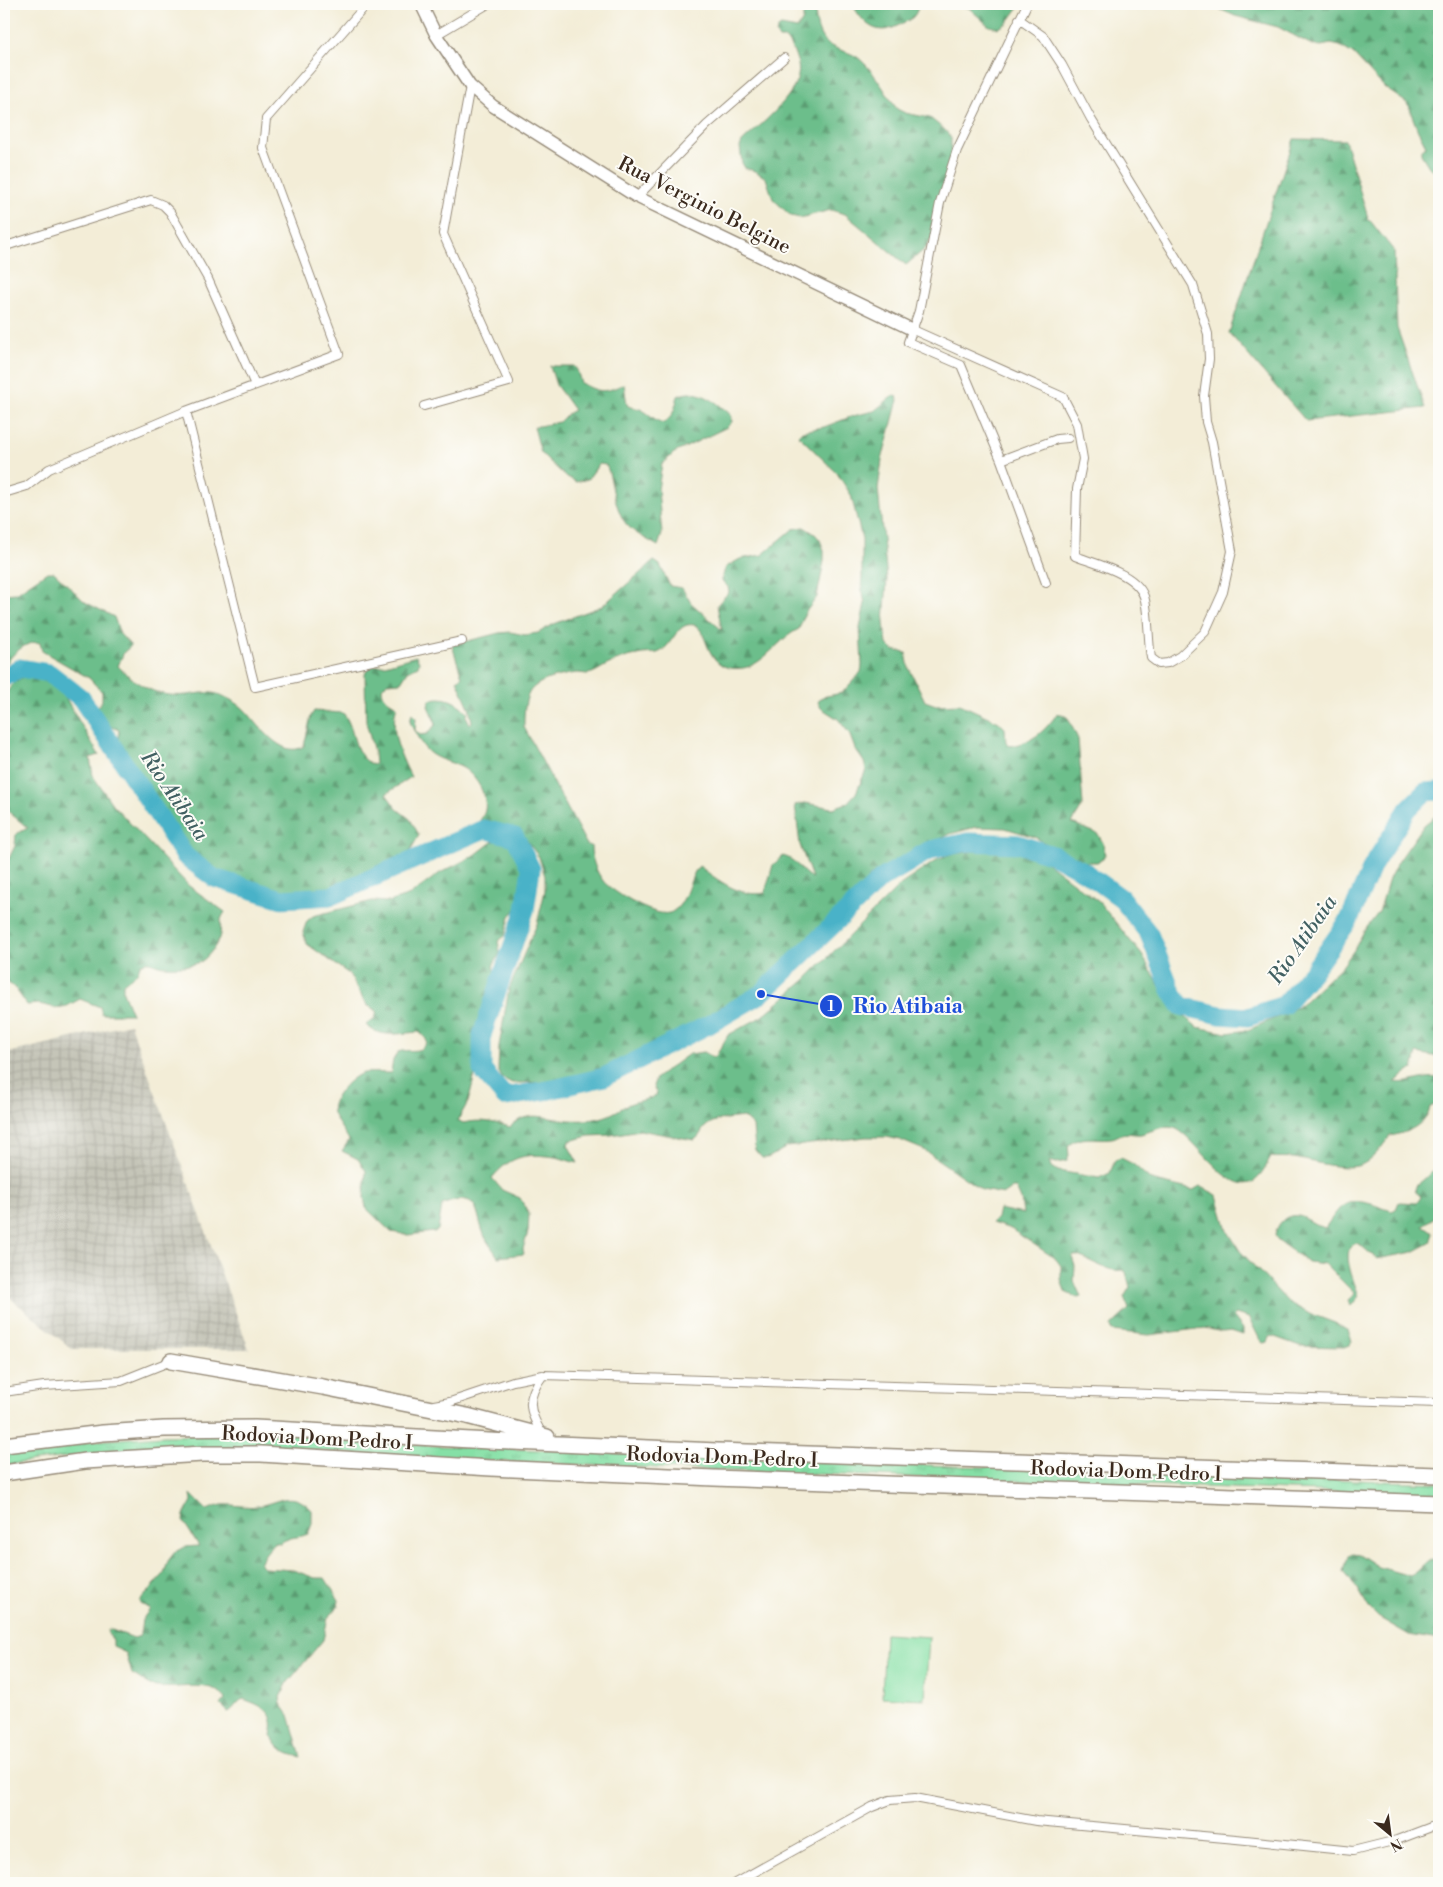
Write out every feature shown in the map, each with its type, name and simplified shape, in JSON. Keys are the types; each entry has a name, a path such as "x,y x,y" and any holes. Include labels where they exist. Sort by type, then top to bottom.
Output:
{"highway":[{"path":"171,1362 323,1387 467,1416 543,1436 628,1447"},
{"name":"Rodovia Dom Pedro I","path":"4,1445 104,1433 255,1428 459,1440 628,1447 1439,1475"},
{"name":"Rodovia Dom Pedro I","path":"4,1473 85,1461 203,1454 261,1454 491,1468 704,1478 1439,1503"}],"street":[{"path":"4,493 27,486 49,469 186,411 339,354 263,148 266,119 367,4"},
{"name":"Rua Verginio Belgine","path":"421,4 436,35 470,86 493,106 636,198 912,328"},
{"path":"436,35 488,4"},
{"path":"1027,4 1018,19 957,150 940,203 919,311 908,342 961,365 1001,460 1046,583"},
{"path":"912,328 1064,397 1077,424 1083,458 1077,489 1075,556 1126,576 1138,586 1145,598 1151,658 1159,664 1168,664 1180,656 1205,632 1223,592 1232,551 1212,442 1206,422 1204,396 1209,359 1208,334 1193,285 1091,119 1062,66 1043,36 1018,19"},
{"path":"636,198 707,126 784,58"},
{"path":"424,406 509,382 443,234 470,86"},
{"path":"4,244 9,245 151,200 163,205 170,212 208,279 255,385"},
{"path":"186,411 255,687 462,641"},
{"path":"1001,460 1057,439 1068,438"},
{"path":"4,1392 44,1386 121,1381 171,1362"},
{"path":"543,1375 532,1389 530,1406 534,1421 543,1436"},
{"path":"422,1407 450,1402 513,1381 543,1375 1439,1403"},
{"path":"736,1883 872,1807 890,1800 915,1798 1036,1821 1236,1839 1353,1852 1397,1840 1439,1824"}],"shaded area":[{"path":"130,1024 249,1349 72,1349 4,1293 4,1054"}],"green space":[{"path":"803,4 816,4 816,21 822,38 831,46 862,61 897,109 905,113 930,118 945,130 951,138 951,158 934,235 926,248 906,265 845,214 831,210 800,218 791,216 773,199 766,178 755,171 745,168 742,163 740,147 742,142 783,103 795,85 799,71 796,57 786,39 779,39 776,34 781,26 797,29 803,20"},
{"path":"852,4 921,4 910,19 891,29 884,30 877,29 866,22"},
{"path":"954,4 1021,4 1007,23 999,28 989,26 969,8"},
{"path":"1212,4 1439,4 1439,171 1431,170 1421,154 1421,149 1426,146 1407,103 1385,88 1353,54 1340,46 1331,44 1312,45 1278,27 1235,16"},
{"path":"1294,139 1345,140 1368,218 1394,251 1397,328 1425,408 1306,421 1229,333"},
{"path":"550,366 574,366 581,383 593,389 602,391 624,384 627,405 642,410 664,423 672,414 678,396 685,393 700,394 707,397 731,415 732,422 727,427 674,453 662,464 658,490 662,534 658,546 640,536 624,521 617,506 606,465 599,464 588,479 576,482 564,475 541,453 534,427 559,422 574,410 556,385"},
{"path":"894,395 897,396 898,400 882,460 878,489 887,579 884,623 887,644 893,650 906,653 909,668 925,701 936,705 960,704 999,722 1005,728 1006,742 1010,746 1032,739 1057,714 1062,714 1068,718 1078,739 1083,805 1072,823 1098,834 1103,843 1105,855 1103,859 1097,862 1081,862 1063,854 1035,837 1005,828 976,827 950,834 871,875 797,961 717,1022 665,1047 607,1081 591,1087 577,1088 554,1082 512,1083 502,1078 498,1070 499,1046 509,989 537,924 545,891 545,876 539,857 525,838 514,831 500,827 473,830 482,818 485,810 485,798 480,786 468,771 431,754 424,748 410,722 412,713 416,718 415,730 420,735 427,734 436,724 428,706 430,700 435,698 446,699 461,706 468,714 466,716 470,724 472,722 469,707 457,680 462,677 452,645 499,633 510,632 525,635 538,633 554,624 602,606 654,561 660,565 670,586 682,588 691,603 722,630 717,605 729,592 728,587 721,580 726,567 740,559 762,555 793,529 804,527 815,534 824,550 824,561 817,597 805,613 799,629 785,638 758,662 743,668 730,668 721,664 714,658 699,628 694,625 688,625 678,631 667,646 657,653 627,657 588,674 564,675 550,678 538,684 527,697 524,727 587,845 591,846 593,860 601,878 609,887 636,904 657,912 672,912 685,897 692,877 699,866 730,887 756,894 765,893 773,865 783,856 792,860 812,878 800,845 795,805 805,803 833,808 847,803 856,793 866,770 864,762 855,749 849,733 838,719 821,708 818,702 822,697 842,693 861,672 860,628 865,603 862,590 862,539 851,495 837,473 798,435 802,431 824,427 853,416 874,411"},
{"path":"47,572 54,572 85,602 114,617 120,634 131,646 124,652 118,666 141,685 167,695 207,693 222,695 242,707 271,738 287,748 296,749 304,746 311,716 314,711 343,713 357,748 366,760 373,765 375,764 374,752 366,722 365,673 371,666 385,665 416,656 419,662 418,666 408,671 401,682 387,683 382,688 386,699 397,706 394,724 395,733 403,760 411,777 386,794 397,809 410,819 419,835 410,851 345,886 312,889 297,894 264,894 255,897 248,893 241,893 232,886 220,882 167,835 139,791 117,764 119,730 107,725 99,718 96,709 102,701 102,692 89,678 42,651 40,643 35,642 19,649 4,667 4,594 16,593"},
{"path":"26,676 36,677 61,690 99,755 90,758 93,776 112,804 189,886 225,912 221,921 218,942 210,954 200,962 179,966 162,966 146,962 140,964 138,972 123,984 123,992 132,1014 102,1014 100,1007 80,999 67,1006 57,1008 39,1004 27,1005 15,988 4,980 4,868 15,846 16,834 28,828 4,808 4,698 13,684"},
{"path":"1439,813 1439,1029 1436,1030 1439,1039 1439,1057 1417,1053 1413,1069 1395,1082 1400,1083 1433,1077 1439,1078 1439,1103 1430,1107 1420,1123 1403,1133 1390,1136 1375,1155 1363,1164 1348,1167 1294,1158 1271,1157 1261,1175 1249,1183 1238,1182 1226,1176 1183,1133 1170,1127 1141,1134 1124,1133 1112,1138 1077,1140 1068,1146 1069,1156 1067,1161 1057,1163 1049,1161 1051,1166 1058,1171 1099,1178 1110,1173 1115,1160 1121,1158 1133,1164 1151,1180 1193,1190 1200,1186 1217,1195 1227,1230 1240,1251 1288,1302 1308,1313 1335,1323 1348,1331 1352,1341 1344,1347 1300,1346 1272,1336 1269,1337 1267,1342 1263,1343 1249,1318 1236,1314 1233,1316 1243,1329 1243,1335 1231,1331 1222,1332 1205,1328 1149,1335 1112,1331 1111,1326 1129,1309 1124,1297 1130,1287 1126,1272 1110,1269 1073,1255 1075,1266 1074,1281 1081,1297 1078,1298 1065,1292 1061,1279 1061,1266 1056,1259 1011,1229 992,1223 997,1218 999,1209 1023,1214 1021,1199 1016,1188 1012,1188 1004,1194 982,1190 924,1150 887,1137 865,1137 787,1147 768,1158 762,1158 755,1150 753,1126 743,1117 712,1122 694,1140 640,1130 611,1135 589,1136 569,1141 568,1145 578,1163 555,1157 536,1155 520,1157 506,1164 492,1178 502,1190 520,1198 529,1214 528,1232 523,1249 524,1254 498,1257 485,1237 474,1206 464,1200 442,1205 438,1230 434,1232 408,1235 391,1232 366,1208 364,1197 366,1171 358,1159 342,1151 349,1140 333,1113 332,1108 337,1095 353,1078 359,1075 364,1073 391,1073 393,1060 398,1052 418,1050 427,1042 425,1037 419,1032 384,1034 366,1025 375,1018 377,1011 367,1005 349,974 307,944 303,932 307,921 313,916 372,901 389,902 410,895 440,873 475,855 499,839 509,843 524,861 528,874 527,896 510,916 505,936 498,941 500,953 493,966 496,988 485,1019 474,1038 476,1071 468,1102 458,1120 463,1123 476,1121 510,1127 517,1121 531,1116 561,1120 599,1118 610,1115 630,1104 655,1096 657,1094 653,1086 656,1078 689,1054 704,1052 713,1057 716,1056 728,1035 761,1017 804,981 900,885 937,860 954,854 975,851 1015,850 1041,858 1099,902 1142,955 1170,1004 1197,1027 1227,1033 1248,1030 1289,1012 1305,1001 1344,964 1364,931 1379,912 1389,879 1396,865 1424,825"},
{"path":"1439,1145 1439,1214 1423,1225 1433,1232 1430,1243 1413,1252 1377,1259 1359,1244 1354,1243 1348,1254 1348,1261 1359,1296 1351,1306 1348,1300 1355,1294 1325,1264 1308,1262 1278,1241 1275,1235 1278,1226 1288,1217 1302,1217 1325,1228 1339,1209 1352,1202 1365,1202 1392,1211 1396,1209 1399,1202 1417,1203 1421,1197 1415,1190 1416,1186 1437,1168"},
{"path":"295,1434 370,1443 754,1459 1439,1483 1439,1495 756,1472 369,1456 297,1448 232,1448 81,1455 4,1465 4,1452 105,1440 163,1436"},
{"path":"191,1494 207,1510 222,1505 254,1506 292,1498 305,1504 312,1510 312,1524 308,1534 280,1543 274,1542 262,1558 260,1564 264,1568 293,1570 315,1578 325,1578 339,1600 338,1607 328,1618 323,1640 288,1682 280,1697 281,1704 289,1715 301,1757 287,1753 280,1748 271,1735 272,1721 270,1715 257,1704 243,1699 228,1712 221,1705 225,1700 220,1693 213,1689 192,1686 152,1686 132,1674 126,1653 113,1647 113,1640 107,1632 109,1629 134,1638 140,1636 142,1620 150,1609 141,1604 140,1601 164,1574 168,1561 175,1552 184,1547 199,1546 183,1521 184,1515 192,1501"},
{"path":"1352,1553 1359,1554 1379,1567 1410,1576 1430,1560 1439,1558 1439,1640 1409,1635 1378,1617 1369,1608 1358,1589 1344,1572 1348,1556"},
{"path":"885,1634 929,1637 925,1699 882,1697"}],"waterway":[{"name":"Rio Atibaia","path":"4,677 20,668 49,673 81,698 185,856 214,878 282,899 331,896 484,829 515,837 531,869 525,910 482,1035 482,1070 505,1097 549,1090 604,1077 710,1024 761,994 881,879 930,850 968,842 1018,844 1053,855 1085,872 1121,898 1149,934 1171,990 1181,1006 1220,1015 1248,1017 1284,1005 1313,971 1349,920 1373,865 1408,809 1425,792 1439,791"}],"place":[{"name":"Rio Atibaia","path":"761,994"}]}
